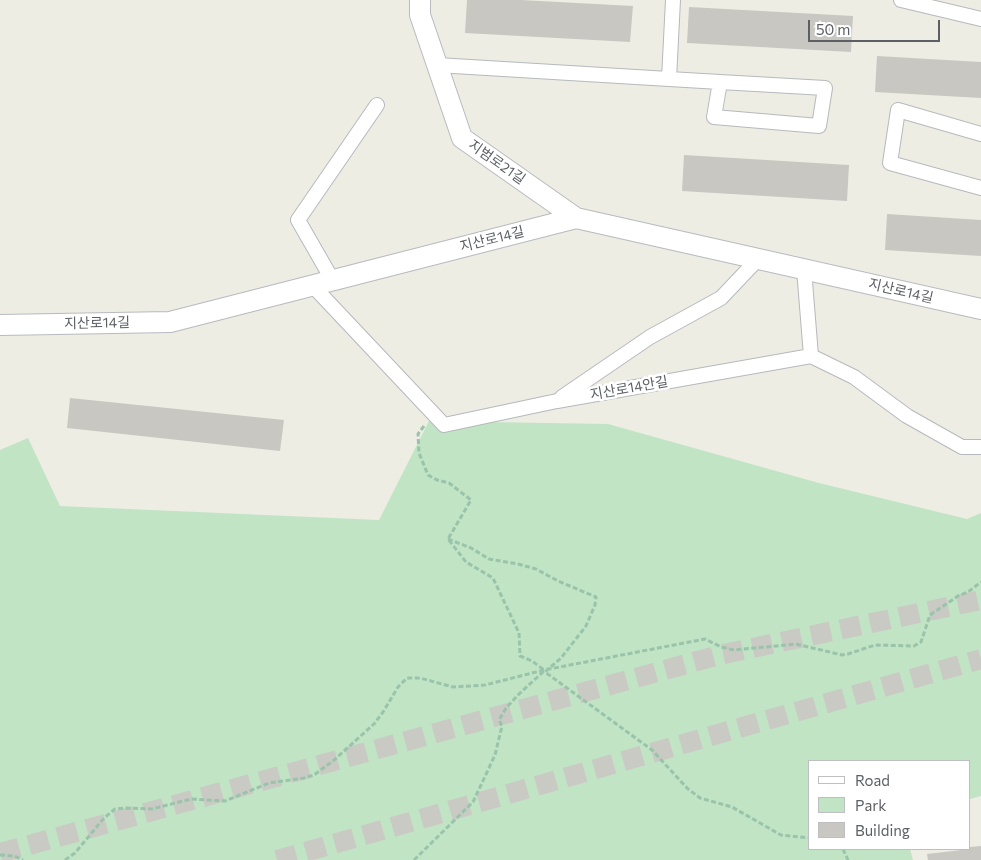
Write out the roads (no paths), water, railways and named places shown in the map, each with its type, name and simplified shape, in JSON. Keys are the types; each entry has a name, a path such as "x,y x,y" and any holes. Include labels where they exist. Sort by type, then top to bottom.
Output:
{"street":[{"name":"지범로21길","path":"420,0 420,15 462,138 576,218"},
{"path":"668,79 673,0"},
{"path":"901,0 981,19"},
{"path":"437,65 825,88 819,126 714,117 720,82"},
{"name":"지산로14안길","path":"378,105 298,220 323,283 444,425 557,401 811,356"},
{"path":"981,134 898,110 890,163 981,188"},
{"name":"지산로14길","path":"0,325 170,322 576,218 981,309"},
{"path":"557,401 650,337 721,298 758,259"},
{"path":"804,269 811,356 854,377 906,416 962,447 981,447"}],"tunnel":[{"path":"0,853 719,655 981,600"},
{"path":"277,860 981,659"}]}
